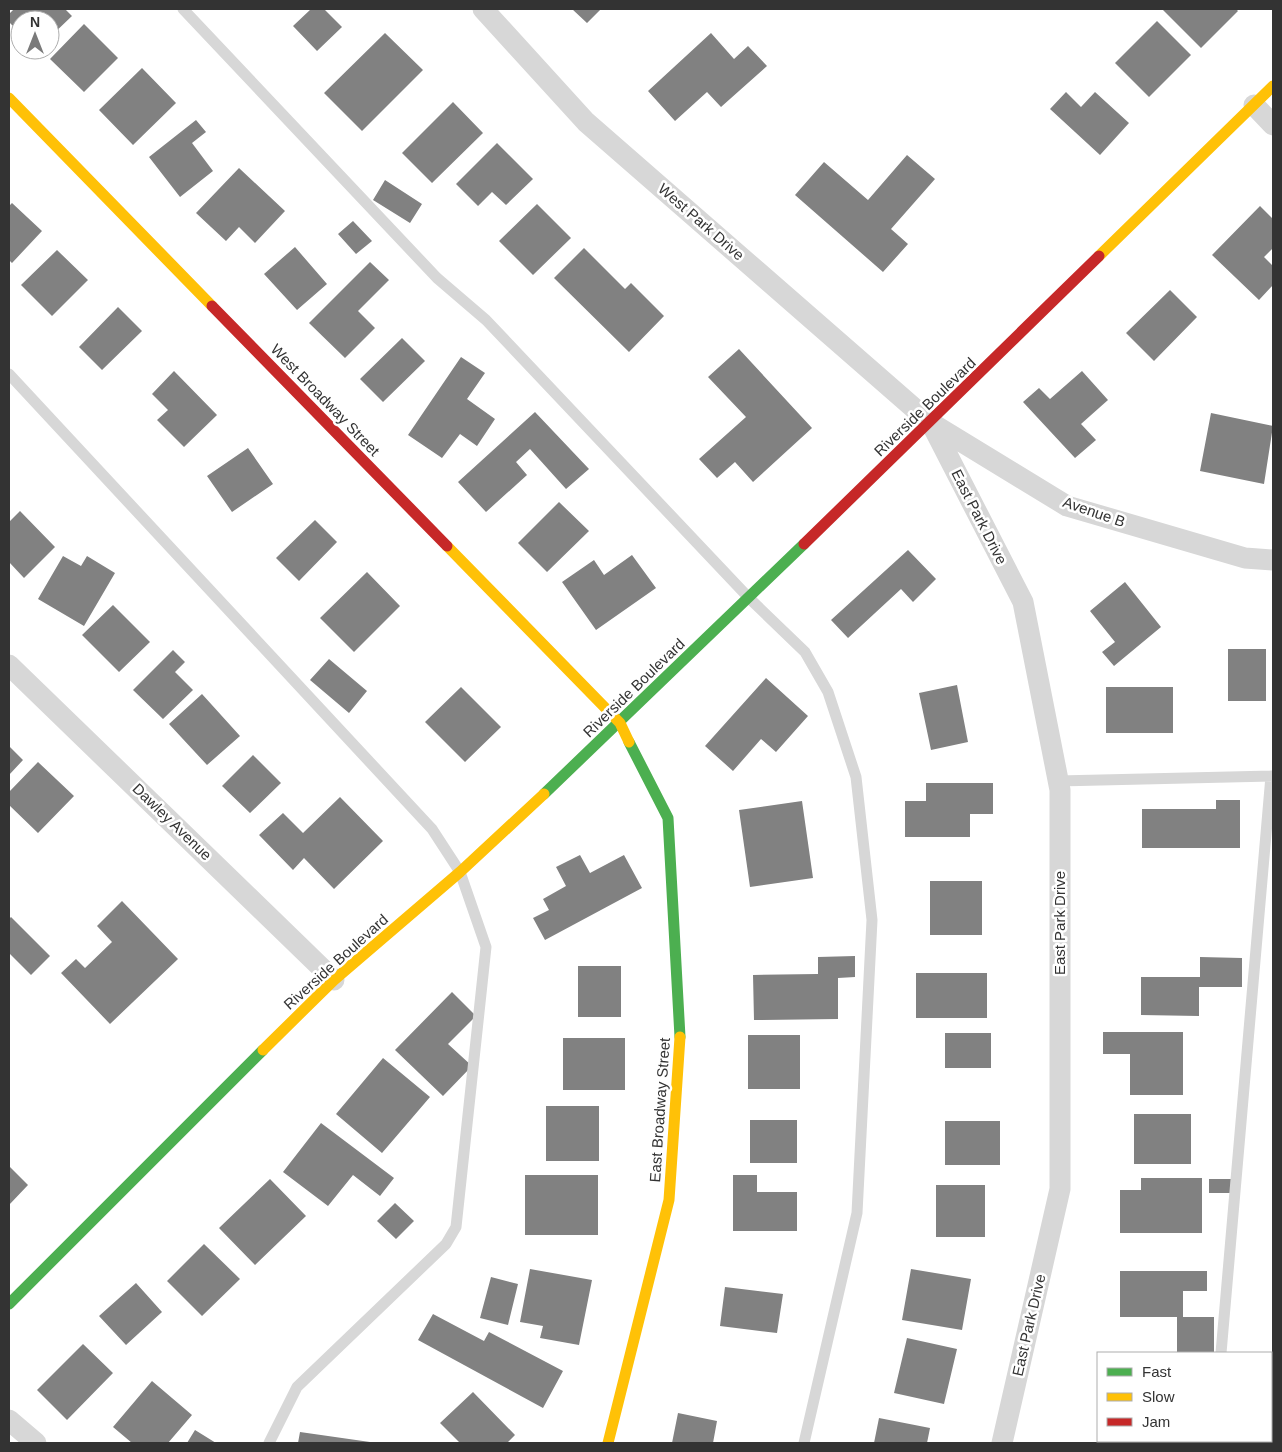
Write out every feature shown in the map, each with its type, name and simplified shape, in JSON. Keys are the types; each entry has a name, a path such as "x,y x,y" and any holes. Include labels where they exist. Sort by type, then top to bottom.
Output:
{"street":[{"name":"West Park Drive","path":"483,9 586,122 931,422"},
{"name":"Riverside Boulevard","path":"9,1304 334,980 460,872 620,723 931,422 1273,86"},
{"name":"West Broadway Street","path":"9,98 620,723"},
{"path":"1254,105 1273,125"},
{"name":"Avenue B","path":"931,422 1067,506 1245,558 1273,560"},
{"name":"East Park Drive","path":"931,422 1023,602 1060,790 1060,1189 1002,1443"},
{"name":"Dawley Avenue","path":"9,664 334,980"},
{"name":"East Broadway Street","path":"608,1443 669,1200 681,1047 668,818 620,723"},
{"path":"9,1420 36,1443"}],"lane":[{"path":"183,9 437,278 486,320 749,598 805,652 828,692 856,777 872,920 857,1213 804,1443"},
{"path":"9,374 432,829 460,872 486,947 456,1227 446,1244 297,1387 269,1443"},
{"path":"1058,781 1272,776 1221,1352"}],"building":[{"path":"65,9 72,16 60,27 60,10 13,10"},
{"path":"311,9 324,9 342,27 317,51 293,26"},
{"path":"572,9 601,9 587,23"},
{"path":"1162,9 1236,9 1238,11 1201,48"},
{"path":"1157,21 1191,55 1149,97 1115,63"},
{"path":"84,24 118,58 84,92 51,60 60,60 60,49"},
{"path":"385,33 423,70 362,131 324,93"},
{"path":"711,33 734,59 748,46 767,66 721,107 707,92 675,121 648,91"},
{"path":"142,68 176,103 133,145 99,110"},
{"path":"1066,92 1081,107 1095,92 1129,123 1100,155 1050,109"},
{"path":"453,102 483,133 432,183 402,153"},
{"path":"196,120 206,132 192,143 213,171 180,197 149,157"},
{"path":"497,143 533,179 506,205 492,192 478,206 456,184"},
{"path":"907,155 935,179 891,229 908,244 883,272 795,195 824,162 868,200"},
{"path":"239,168 285,211 255,243 239,227 226,241 196,213"},
{"path":"385,180 422,204 410,223 373,200"},
{"path":"12,203 42,231 12,263 9,260 9,206"},
{"path":"537,204 571,238 533,275 499,241"},
{"path":"1260,206 1273,219 1273,248 1264,257 1273,266 1273,285 1259,300 1212,255"},
{"path":"353,221 372,241 356,254 338,234"},
{"path":"295,247 327,284 297,310 264,274"},
{"path":"584,248 625,289 631,283 664,316 629,352 554,278"},
{"path":"57,250 88,280 52,316 21,285"},
{"path":"370,262 389,280 358,311 375,328 345,358 309,323"},
{"path":"1170,290 1197,317 1154,361 1126,333"},
{"path":"118,307 142,331 102,370 79,347"},
{"path":"402,338 425,361 383,402 360,379"},
{"path":"739,349 812,428 753,482 735,462 717,478 699,459 746,417 708,377"},
{"path":"461,357 485,373 467,399 495,419 477,446 460,434 442,458 408,435"},
{"path":"174,371 217,415 184,447 157,420 168,410 152,394"},
{"path":"1082,371 1108,400 1081,424 1096,440 1075,458 1023,402 1039,388 1050,399"},
{"path":"535,412 589,469 566,489 530,449 516,462 527,475 486,512 458,482"},
{"path":"1211,413 1273,426 1264,484 1200,471"},
{"path":"248,448 273,484 232,512 207,476"},
{"path":"559,502 589,531 547,572 518,543"},
{"path":"20,511 55,547 24,578 9,562 9,522"},
{"path":"315,520 337,542 299,581 276,558"},
{"path":"908,550 936,579 913,602 901,589 848,638 831,620"},
{"path":"632,555 656,588 596,630 562,582 594,560 604,575"},
{"path":"63,556 81,566 87,556 115,573 84,626 38,599"},
{"path":"367,572 400,606 354,652 320,618"},
{"path":"1125,582 1161,627 1114,666 1102,652 1115,642 1090,611"},
{"path":"113,605 150,642 119,672 82,635"},
{"path":"1228,649 1266,649 1266,701 1228,701"},
{"path":"173,650 185,662 175,672 193,690 163,719 133,690"},
{"path":"329,659 367,691 349,713 310,680"},
{"path":"766,678 808,716 776,752 761,739 733,771 705,746"},
{"path":"957,685 968,742 931,750 919,693"},
{"path":"461,687 501,727 465,762 425,722"},
{"path":"1106,687 1173,687 1173,733 1106,733"},
{"path":"202,694 240,736 207,765 169,724"},
{"path":"9,746 23,760 9,775"},
{"path":"253,755 281,783 250,813 222,786"},
{"path":"38,762 74,796 38,833 9,805 9,792"},
{"path":"926,783 993,783 993,814 970,814 970,837 905,837 905,801 926,801"},
{"path":"340,797 383,841 334,889 304,858 293,870 259,835 283,813 303,833"},
{"path":"1216,800 1240,800 1240,848 1142,848 1142,809 1216,809"},
{"path":"802,801 813,878 750,887 739,810"},
{"path":"580,855 590,873 624,855 642,888 545,940 533,918 549,910 543,899 566,886 556,867"},
{"path":"930,881 982,881 982,935 930,935"},
{"path":"122,901 178,959 110,1024 61,973 76,959 85,968 112,942 97,926"},
{"path":"11,917 50,956 31,975 9,953 9,919"},
{"path":"855,956 855,977 838,978 838,1019 754,1020 753,975 818,974 818,957"},
{"path":"1200,957 1242,958 1242,987 1199,987 1199,1016 1141,1015 1141,977 1200,977"},
{"path":"578,966 621,966 621,1017 578,1017"},
{"path":"916,973 987,973 987,1018 916,1018"},
{"path":"452,992 476,1016 448,1044 472,1066 443,1096 395,1050"},
{"path":"1103,1032 1183,1032 1183,1095 1130,1095 1130,1054 1103,1054"},
{"path":"945,1033 991,1033 991,1068 945,1068"},
{"path":"748,1035 800,1035 800,1089 748,1089"},
{"path":"563,1038 625,1038 625,1090 563,1090"},
{"path":"383,1058 430,1097 382,1153 336,1114"},
{"path":"546,1106 599,1106 599,1161 546,1161"},
{"path":"1134,1114 1191,1114 1191,1164 1134,1164"},
{"path":"750,1120 797,1120 797,1163 750,1163"},
{"path":"945,1121 1000,1121 1000,1165 945,1165"},
{"path":"321,1123 394,1178 380,1196 353,1175 328,1206 283,1172"},
{"path":"9,1166 28,1185 9,1205"},
{"path":"525,1175 598,1175 598,1235 525,1235"},
{"path":"733,1175 757,1175 757,1192 797,1192 797,1231 733,1231"},
{"path":"1141,1178 1202,1178 1202,1233 1120,1233 1120,1190 1141,1190"},
{"path":"270,1179 306,1216 255,1265 219,1228"},
{"path":"1209,1179 1231,1179 1231,1193 1209,1193"},
{"path":"936,1185 985,1185 985,1237 936,1237"},
{"path":"395,1203 414,1221 396,1239 377,1221"},
{"path":"204,1244 240,1279 202,1316 167,1281"},
{"path":"530,1269 592,1280 579,1345 540,1338 543,1326 520,1322"},
{"path":"911,1269 971,1279 962,1330 902,1320"},
{"path":"1120,1271 1207,1271 1207,1291 1183,1291 1183,1317 1214,1317 1214,1352 1177,1352 1177,1317 1120,1317"},
{"path":"491,1277 518,1284 508,1325 480,1318"},
{"path":"136,1283 162,1312 126,1345 99,1316"},
{"path":"725,1287 783,1294 777,1333 720,1326"},
{"path":"433,1314 484,1341 489,1332 563,1371 543,1408 418,1340"},
{"path":"907,1338 957,1349 944,1404 894,1393"},
{"path":"83,1344 113,1373 67,1420 37,1390"},
{"path":"152,1381 192,1415 168,1443 132,1443 113,1427"},
{"path":"473,1392 515,1435 507,1443 460,1443 440,1423"},
{"path":"1272,1392 1273,1392 1272,1436"},
{"path":"678,1413 717,1421 713,1443 672,1443"},
{"path":"879,1418 930,1428 927,1443 874,1443"},
{"path":"195,1430 216,1443 187,1443"},
{"path":"300,1432 370,1442 370,1443 298,1443"},
{"path":"1105,1442 1159,1442 1159,1443"}],"traffic: fast":[{"path":"544,794 804,544"},
{"path":"629,742 668,818 680,1037"},
{"path":"9,1304 263,1050"}],"traffic: slow":[{"path":"1099,256 1273,86"},
{"path":"9,98 212,306"},
{"path":"447,546 620,723 629,742"},
{"path":"263,1050 334,980 460,872 544,794"},
{"path":"608,1443 669,1200 680,1037"}],"traffic: jam":[{"path":"804,544 1099,256"},
{"path":"212,306 447,546"}]}
